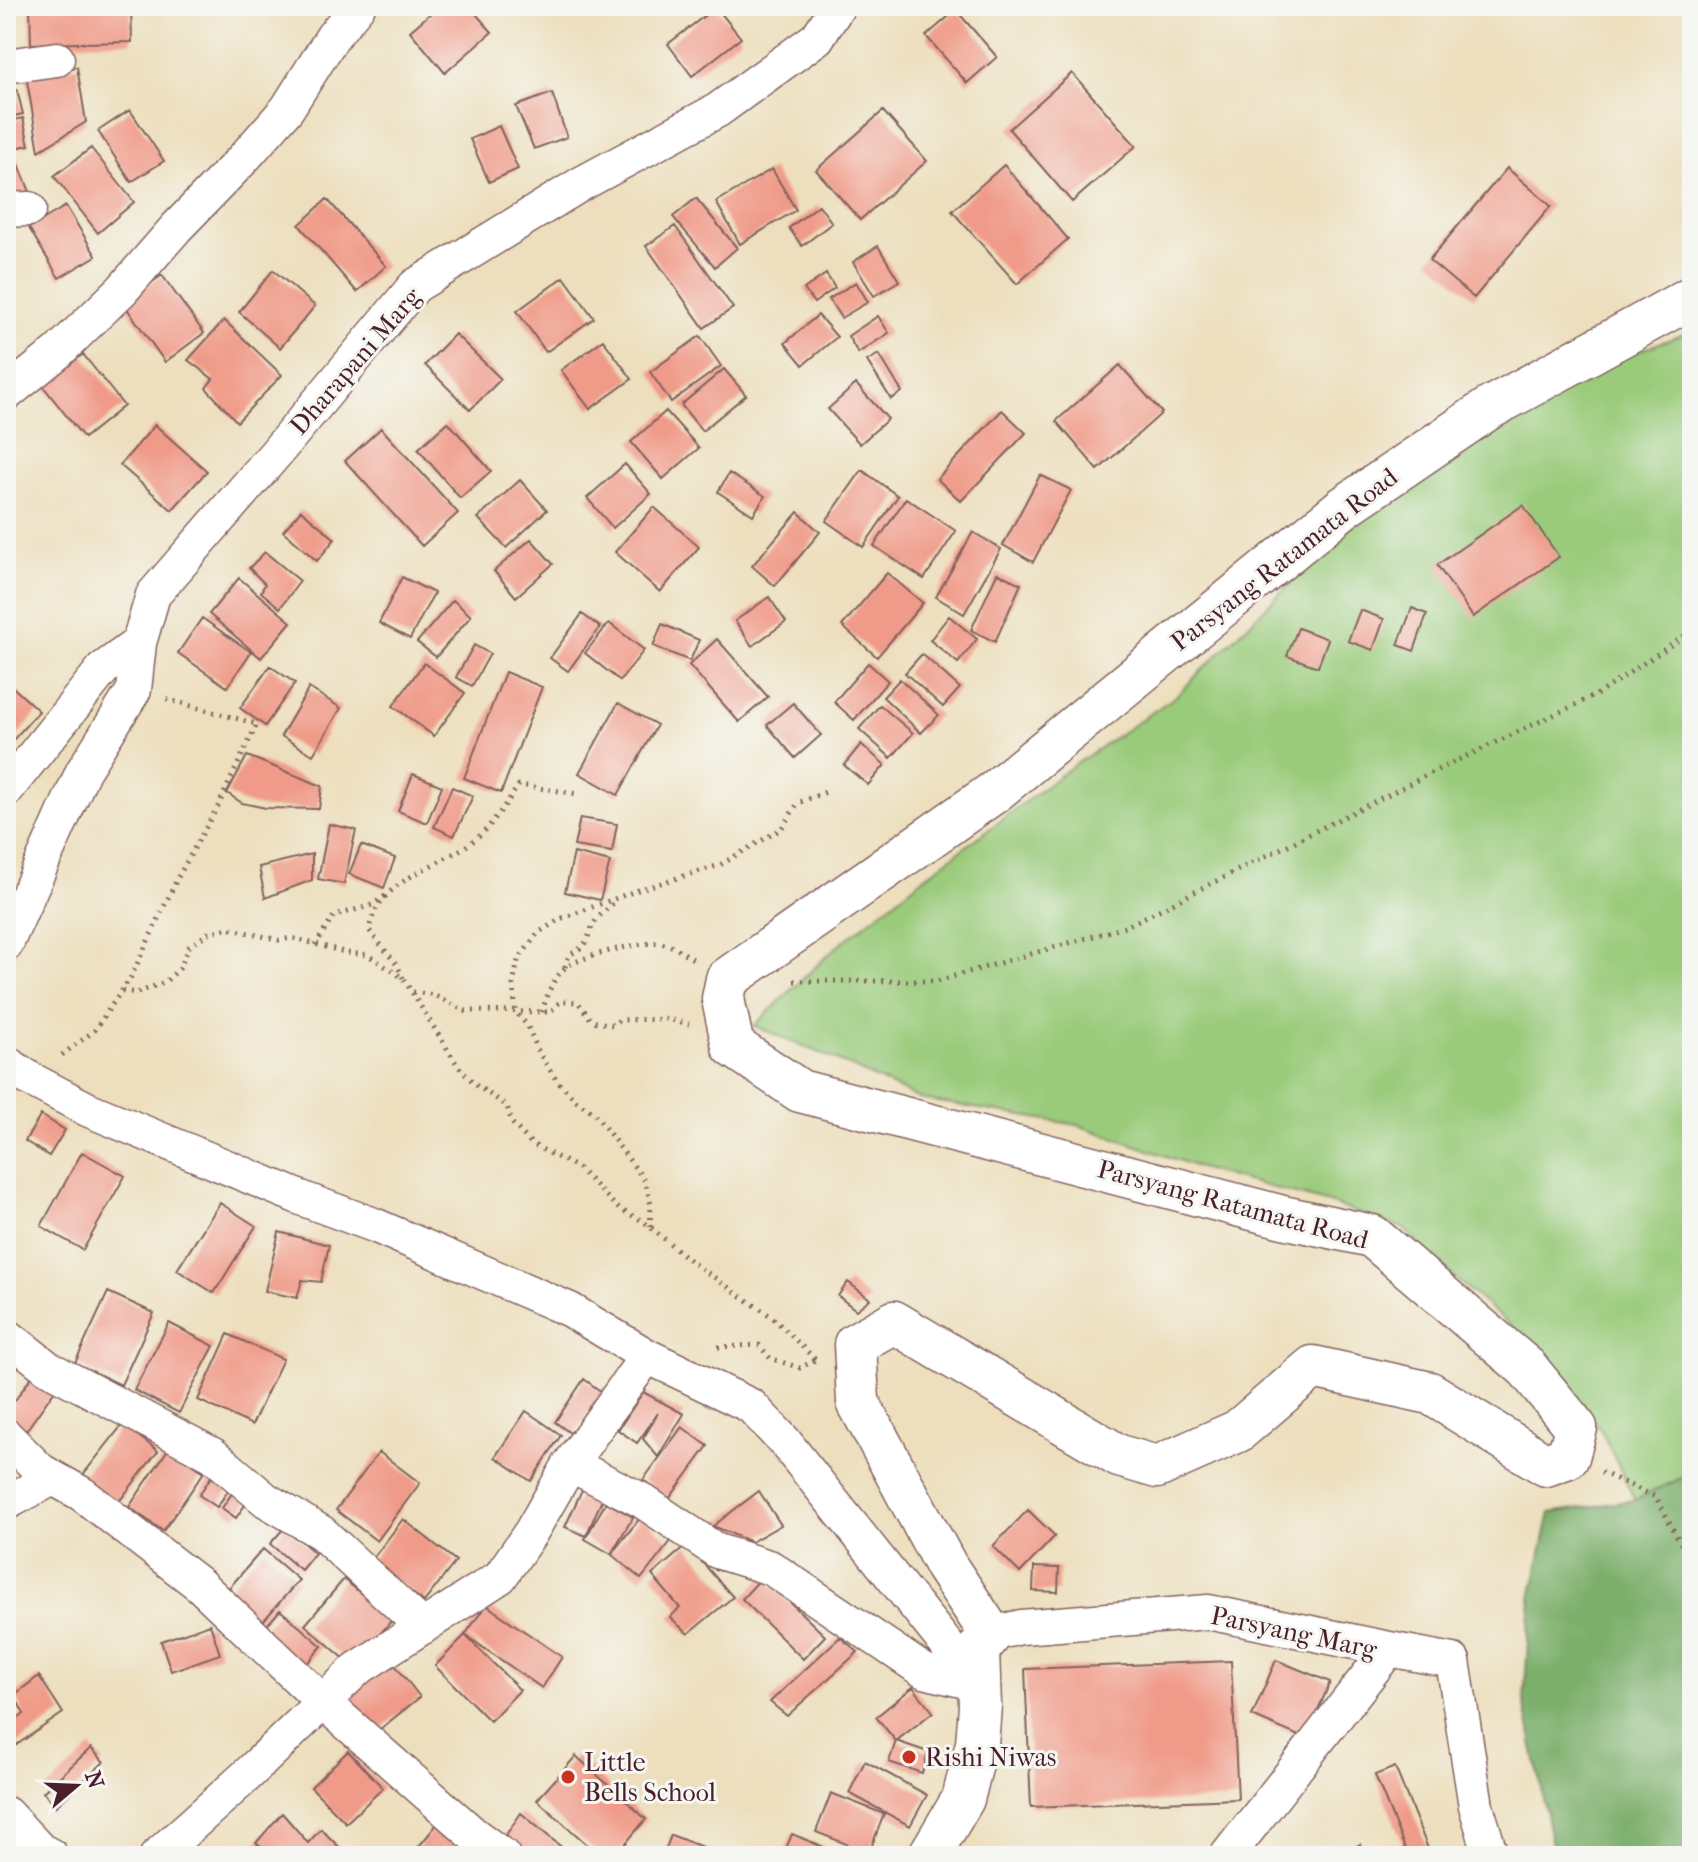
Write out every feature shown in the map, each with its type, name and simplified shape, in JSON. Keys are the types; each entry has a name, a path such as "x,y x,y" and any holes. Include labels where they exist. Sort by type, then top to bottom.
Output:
{"street":[{"path":"6,394 58,352 122,290 242,160 287,109 333,36 358,6"},
{"name":"Dharapani Marg","path":"134,690 139,643 153,595 415,286 581,184 718,110 817,38 838,6"},
{"path":"6,66 57,59"},
{"name":"Parsyang Ratamata Road","path":"727,979 993,793 1344,507 1488,409 1692,297"},
{"path":"6,790 103,669 139,643"},
{"path":"6,944 83,771 134,690"},
{"path":"727,979 723,999 733,1046"},
{"name":"Parsyang Ratamata Road","path":"733,1046 800,1091 1283,1217 1372,1236 1527,1368 1576,1428 1568,1457"},
{"path":"18,1071 87,1109 374,1225 570,1310 647,1356 751,1406 793,1452 978,1684"},
{"path":"929,1856 963,1799 977,1744 980,1706 978,1650 991,1634 946,1566 858,1402 855,1344 894,1322 1119,1456 1157,1467 1238,1431 1313,1367 1430,1393 1546,1465 1568,1457"},
{"path":"6,1335 48,1368 213,1455 266,1500 322,1533 423,1627"},
{"path":"157,1856 357,1669 500,1577 531,1532 570,1464 647,1356"},
{"path":"6,1436 41,1471 82,1494 200,1585 322,1701 473,1834 503,1856"},
{"path":"570,1464 641,1500 717,1551 771,1568 924,1671 978,1684"},
{"path":"6,1503 53,1478"},
{"name":"Parsyang Marg","path":"991,1634 1021,1627 1208,1612 1389,1649 1227,1856"},
{"path":"1389,1649 1453,1661 1476,1806 1491,1856"},
{"path":"6,1814 40,1850 51,1856"}],"path":[{"path":"565,967 596,954 655,942 671,945 727,979 937,981 1125,927 1420,778 1596,695 1692,631"},
{"path":"18,1071 94,1031 122,991 257,724 134,690"},
{"path":"315,945 334,916 372,905 408,877 476,839 489,827 519,785 578,794"},
{"path":"650,1228 651,1205 645,1181 594,1113 557,1081 539,1053 527,1025 516,1013 513,985 518,960 538,933 560,919 720,865 781,829 798,803 826,792"},
{"path":"389,894 372,915 369,930 397,965 458,1066 476,1085 507,1106 512,1123 532,1144 578,1168 619,1209 643,1221 693,1263 772,1317 821,1367 852,1389 858,1402"},
{"path":"542,1012 547,995 569,955 589,939 596,919 609,910 616,899"},
{"path":"122,991 137,993 165,982 180,968 189,947 208,933 228,928 279,940 293,938 368,955 403,978"},
{"path":"412,991 434,995 465,1011 550,1012 561,1001 578,1002 592,1021 613,1025 619,1020 668,1019 688,1024 733,1046"},
{"path":"1568,1457 1656,1497 1692,1563"}],"green space":[{"path":"1692,331 1692,1473 1635,1500 1602,1432 1549,1358 1456,1279 1403,1228 1326,1202 1206,1170 1078,1125 920,1099 754,1026 833,950 912,887 1070,768 1176,696 1342,532 1425,474 1592,368"},
{"path":"1692,1473 1692,1856 1558,1856 1553,1850 1524,1700 1531,1598 1550,1513 1635,1500"}],"building":[{"path":"30,6 131,6 132,42 31,44"},
{"path":"439,6 469,6 492,32 445,73 410,31"},
{"path":"965,6 981,6 972,14"},
{"path":"716,7 741,38 692,76 668,44"},
{"path":"956,10 997,57 967,83 926,36"},
{"path":"77,67 86,122 39,151 26,75"},
{"path":"1072,73 1136,146 1072,202 1009,129"},
{"path":"17,90 23,114 6,118 6,93"},
{"path":"552,93 567,137 534,149 516,106"},
{"path":"130,110 164,161 131,182 98,131"},
{"path":"883,111 927,161 860,220 816,170"},
{"path":"23,118 29,145 6,150 6,122"},
{"path":"499,126 518,169 489,182 470,139"},
{"path":"91,148 134,202 98,233 54,176"},
{"path":"14,152 30,192 6,201 6,155"},
{"path":"1004,165 1068,239 1017,284 952,211"},
{"path":"1507,168 1551,206 1474,298 1429,260"},
{"path":"772,169 796,210 740,244 716,202"},
{"path":"696,198 737,248 715,267 673,217"},
{"path":"327,199 386,266 357,292 299,225"},
{"path":"819,205 832,223 802,246 789,228"},
{"path":"66,206 96,256 59,278 29,228"},
{"path":"675,226 733,308 704,328 646,246"},
{"path":"878,246 899,281 874,296 853,262"},
{"path":"273,270 315,306 280,348 239,312"},
{"path":"826,274 835,288 814,303 804,289"},
{"path":"162,275 204,333 165,362 123,303"},
{"path":"564,277 594,318 546,352 517,311"},
{"path":"856,282 868,302 841,318 829,299"},
{"path":"818,315 837,337 803,365 785,343"},
{"path":"878,316 889,333 858,353 848,336"},
{"path":"224,320 282,375 237,422 206,388 213,379 188,360"},
{"path":"6,334 15,358 6,361"},
{"path":"455,334 501,379 470,410 425,365"},
{"path":"700,336 721,366 671,402 650,372"},
{"path":"603,340 632,379 590,409 561,370"},
{"path":"83,354 124,406 84,438 43,386"},
{"path":"879,354 902,392 891,399 867,361"},
{"path":"1120,365 1162,413 1098,470 1056,421"},
{"path":"724,369 746,395 702,431 681,405"},
{"path":"856,384 888,419 860,444 828,409"},
{"path":"1002,410 1026,433 961,501 937,479"},
{"path":"666,411 699,448 663,479 631,442"},
{"path":"448,422 491,471 460,498 418,449"},
{"path":"155,425 207,471 172,510 120,465"},
{"path":"381,428 458,513 422,546 345,461"},
{"path":"625,464 651,494 613,528 587,498"},
{"path":"862,470 898,496 863,547 826,521"},
{"path":"729,473 765,496 753,515 718,492"},
{"path":"1040,475 1071,490 1033,562 1003,545"},
{"path":"520,480 547,510 506,548 478,518"},
{"path":"906,498 956,531 924,579 874,546"},
{"path":"1523,505 1559,557 1473,617 1437,565"},
{"path":"654,507 699,547 660,592 615,552"},
{"path":"301,510 335,539 317,561 283,531"},
{"path":"798,512 820,532 775,586 752,566"},
{"path":"973,532 1001,549 964,614 936,597"},
{"path":"531,539 553,564 516,597 494,571"},
{"path":"265,552 300,581 280,608 261,592 265,584 249,568"},
{"path":"887,573 923,603 877,657 842,626"},
{"path":"997,573 1021,584 995,642 971,630"},
{"path":"402,577 434,593 410,639 379,623"},
{"path":"239,578 291,622 261,658 209,614"},
{"path":"769,597 786,622 752,646 735,621"},
{"path":"453,600 471,616 436,657 417,642"},
{"path":"1412,608 1427,614 1414,651 1398,645"},
{"path":"1360,610 1384,619 1373,650 1348,641"},
{"path":"582,614 600,627 568,671 550,658"},
{"path":"949,616 977,639 958,663 930,640"},
{"path":"202,618 251,652 227,687 178,653"},
{"path":"609,623 644,650 620,681 585,653"},
{"path":"662,624 699,640 690,661 653,646"},
{"path":"1298,628 1328,639 1318,667 1287,656"},
{"path":"717,639 768,697 739,722 689,665"},
{"path":"474,645 490,654 472,686 456,677"},
{"path":"922,654 960,688 943,707 905,673"},
{"path":"424,663 465,693 434,736 393,706"},
{"path":"868,663 888,681 854,720 834,702"},
{"path":"270,666 295,683 265,726 240,708"},
{"path":"505,672 542,687 501,793 464,778"},
{"path":"900,679 939,715 921,733 883,697"},
{"path":"6,681 39,711 6,748"},
{"path":"309,688 341,708 313,755 281,736"},
{"path":"618,703 657,725 618,795 579,773"},
{"path":"793,703 821,735 795,758 767,725"},
{"path":"880,705 913,733 891,758 859,729"},
{"path":"861,744 885,765 868,785 844,765"},
{"path":"247,756 322,786 319,809 266,808 242,803 227,793"},
{"path":"413,774 442,786 427,823 398,811"},
{"path":"452,787 473,796 454,836 434,827"},
{"path":"580,818 617,824 612,852 574,846"},
{"path":"329,824 356,830 344,884 318,879"},
{"path":"361,845 395,858 384,888 349,874"},
{"path":"574,853 610,862 600,900 565,892"},
{"path":"312,854 312,880 265,898 259,867"},
{"path":"41,1115 65,1130 49,1156 25,1141"},
{"path":"82,1152 125,1176 83,1250 41,1226"},
{"path":"220,1203 256,1226 214,1293 177,1270"},
{"path":"279,1232 329,1245 321,1282 302,1280 297,1298 265,1291"},
{"path":"848,1282 870,1299 856,1310 838,1296"},
{"path":"108,1292 154,1313 121,1385 75,1363"},
{"path":"169,1323 214,1346 179,1413 134,1390"},
{"path":"228,1334 283,1359 252,1425 198,1400"},
{"path":"35,1372 57,1387 21,1438 6,1428 6,1413"},
{"path":"584,1379 603,1393 573,1435 555,1422"},
{"path":"643,1392 684,1414 658,1457 643,1439 658,1413 637,1443 618,1430"},
{"path":"526,1411 561,1435 531,1481 495,1457"},
{"path":"123,1424 158,1451 114,1508 78,1481"},
{"path":"682,1427 708,1446 669,1499 643,1480"},
{"path":"169,1448 204,1472 163,1531 129,1507"},
{"path":"379,1452 420,1483 377,1541 336,1510"},
{"path":"211,1477 229,1489 217,1507 199,1495"},
{"path":"585,1483 605,1493 586,1536 565,1527"},
{"path":"759,1491 781,1525 751,1542 713,1526"},
{"path":"233,1492 247,1502 236,1518 222,1508"},
{"path":"606,1502 633,1517 611,1554 585,1539"},
{"path":"1028,1510 1055,1536 1020,1573 993,1546"},
{"path":"641,1517 671,1541 641,1579 611,1554"},
{"path":"403,1519 456,1561 424,1602 371,1561"},
{"path":"285,1527 315,1553 301,1570 270,1544"},
{"path":"687,1545 733,1597 688,1634 670,1617 680,1608 652,1575"},
{"path":"263,1549 299,1580 258,1627 222,1596"},
{"path":"1034,1567 1059,1568 1058,1592 1033,1591"},
{"path":"763,1576 825,1636 803,1659 742,1599"},
{"path":"344,1579 392,1620 353,1666 305,1625"},
{"path":"486,1605 562,1657 542,1688 465,1635"},
{"path":"280,1610 322,1646 300,1672 258,1636"},
{"path":"210,1624 220,1654 171,1671 161,1641"},
{"path":"465,1635 520,1690 490,1721 435,1666"},
{"path":"840,1637 858,1652 787,1716 770,1702"},
{"path":"1276,1660 1330,1682 1306,1739 1252,1716"},
{"path":"392,1661 420,1697 369,1738 341,1701"},
{"path":"1231,1661 1238,1799 1031,1807 1025,1669"},
{"path":"39,1676 63,1713 6,1752 6,1728 24,1714 14,1695"},
{"path":"913,1687 933,1712 896,1741 876,1717"},
{"name":"Rishi Niwas","path":"896,1741 928,1752 922,1773 889,1762"},
{"path":"91,1748 104,1762 56,1806 43,1792"},
{"path":"348,1751 383,1788 346,1823 311,1787"},
{"path":"576,1756 646,1819 615,1856 600,1856 537,1800"},
{"path":"865,1761 927,1795 910,1826 849,1793"},
{"path":"1395,1767 1431,1856 1408,1856 1375,1775"},
{"path":"831,1793 884,1814 869,1853 816,1832"},
{"path":"282,1813 308,1843 321,1829 348,1856 271,1856 256,1843"},
{"path":"521,1813 572,1856 520,1856 501,1842"},
{"path":"438,1823 473,1852 469,1856 411,1856"},
{"path":"792,1834 845,1856 783,1856"},
{"path":"671,1835 713,1851 711,1856 663,1856"},
{"path":"1360,1844 1366,1856 1338,1856"},
{"path":"1164,1847 1178,1856 1158,1856"}],"place":[{"name":"Rishi Niwas","path":"909,1757"},
{"name":"Little Bells School","path":"568,1777"}]}
